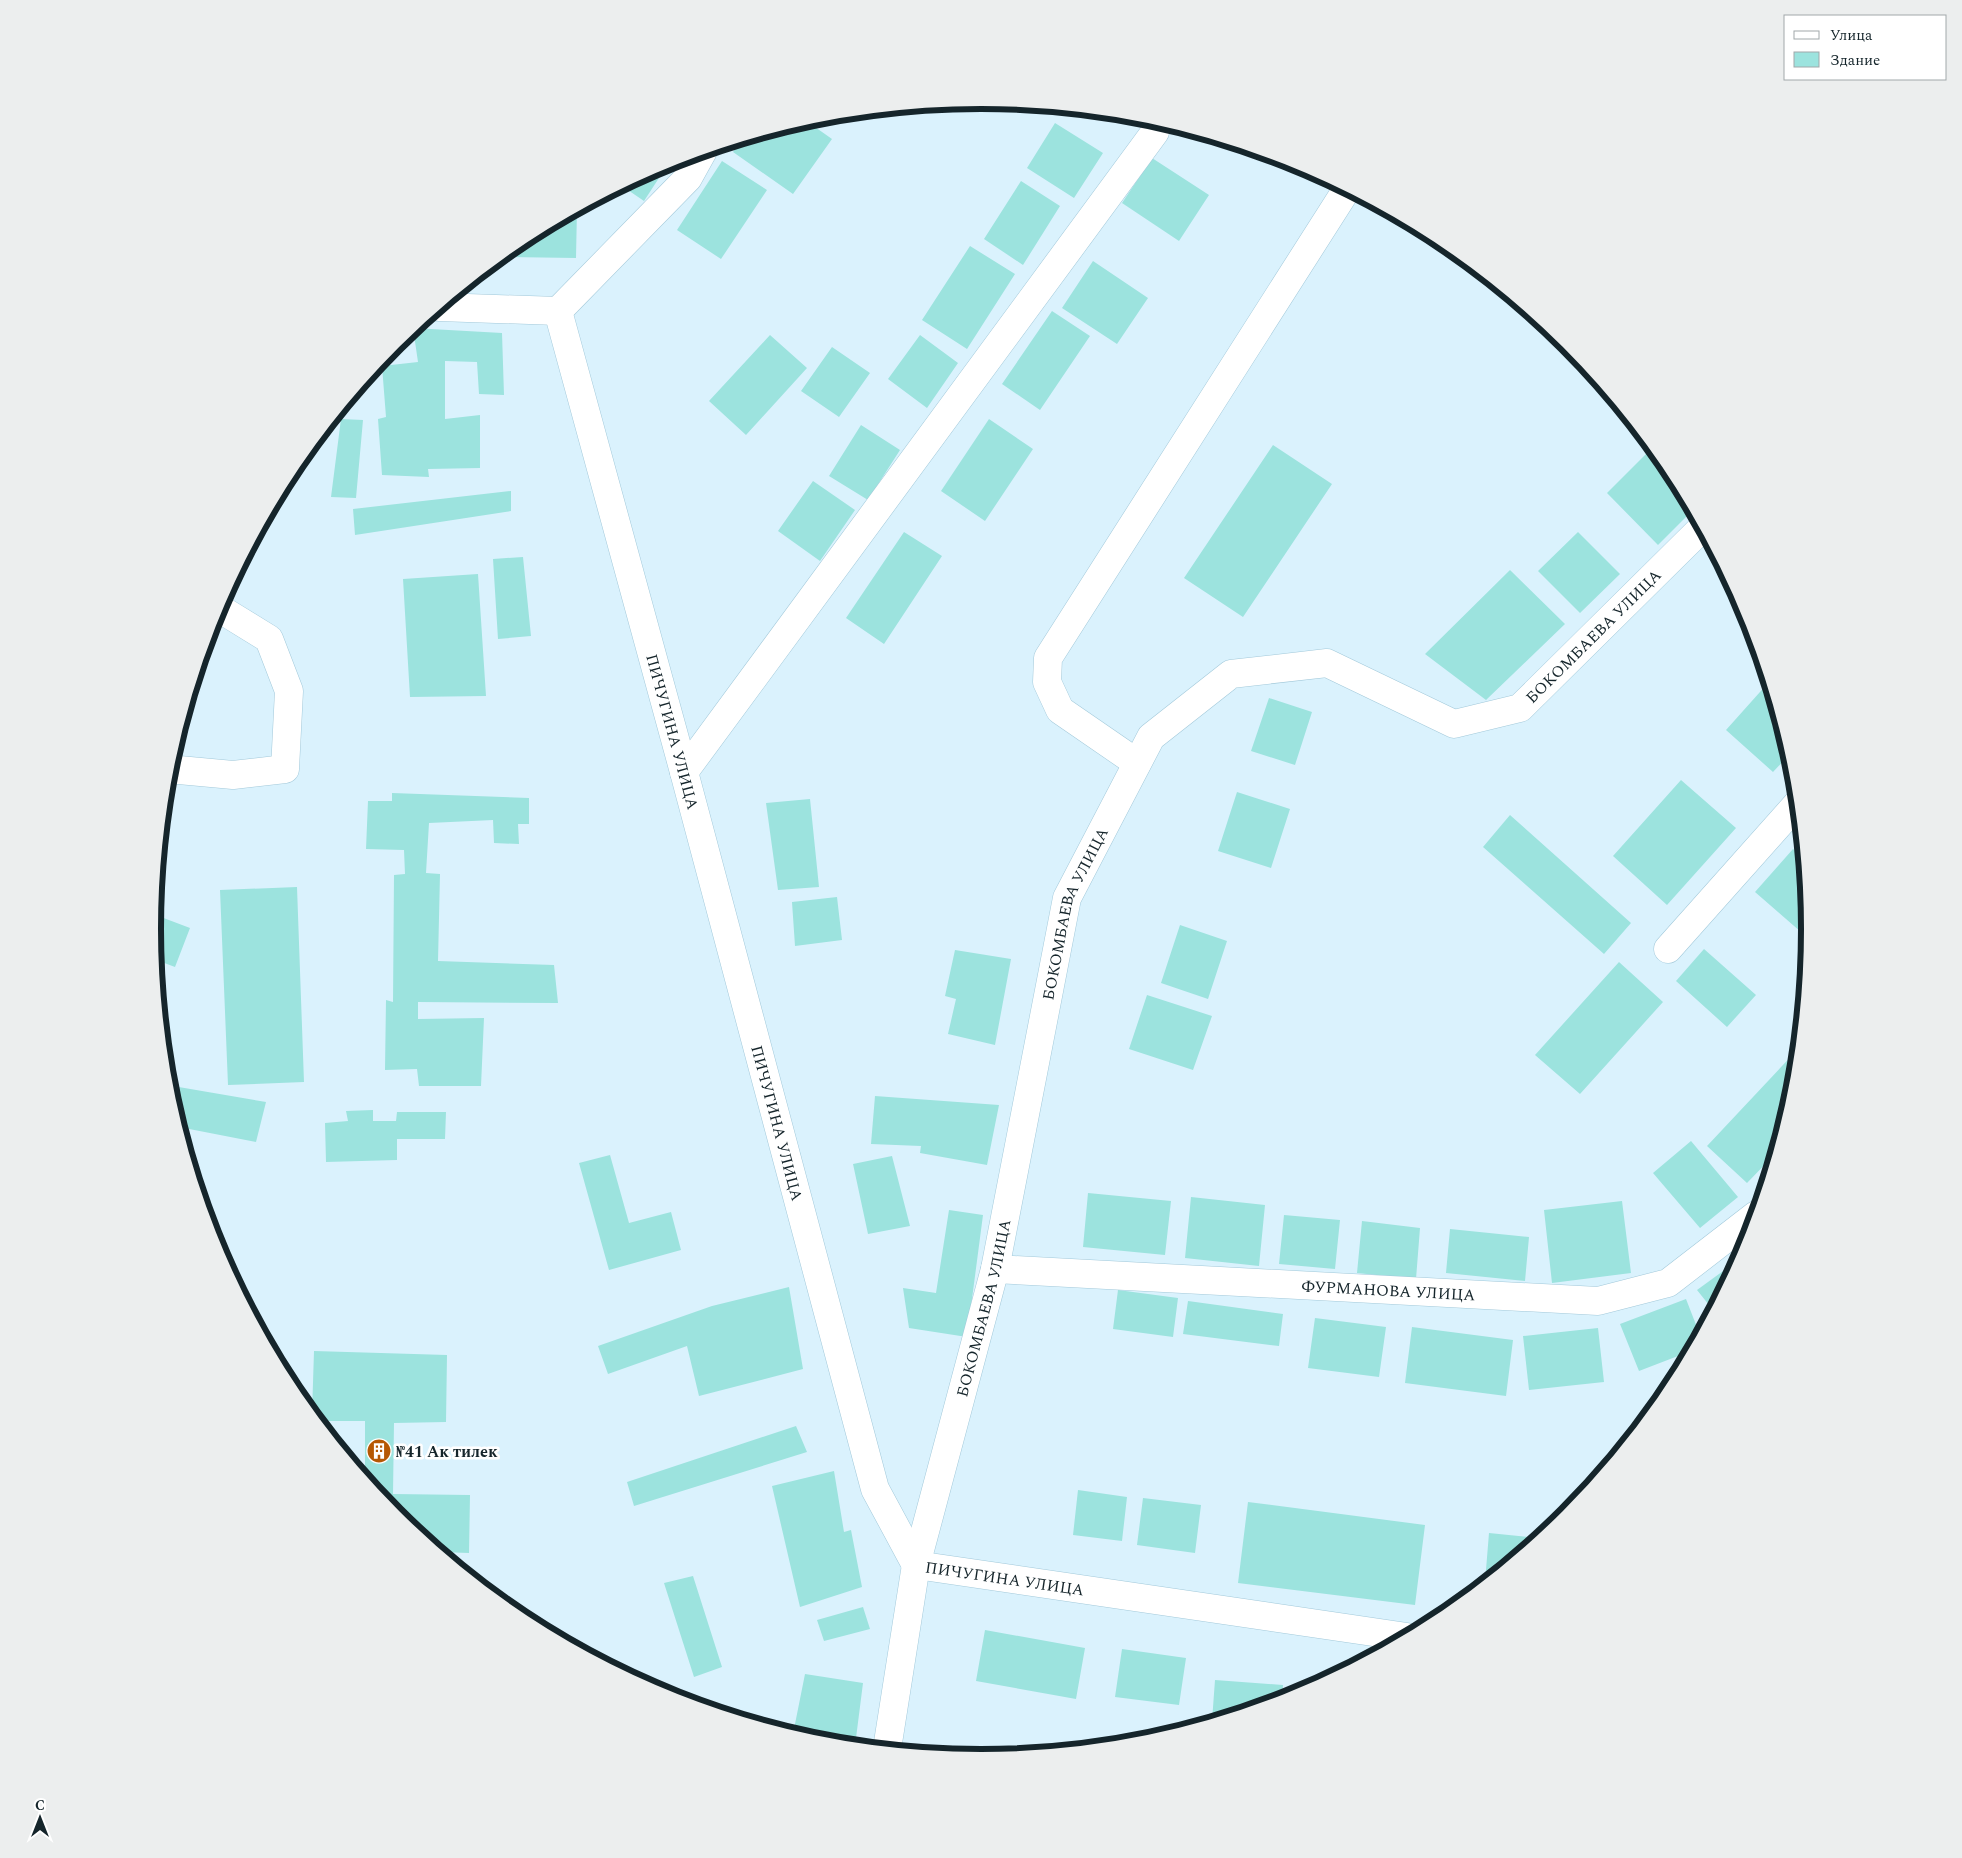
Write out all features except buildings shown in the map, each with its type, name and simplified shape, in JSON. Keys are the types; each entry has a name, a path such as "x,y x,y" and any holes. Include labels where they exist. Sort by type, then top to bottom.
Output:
{"street":[{"path":"684,772 1155,132 1156,128"},
{"path":"446,307 558,311 688,178 699,159"},
{"path":"1137,763 1060,710 1047,682 1048,658 1344,193"},
{"name":"ПИЧУГИНА УЛИЦА","path":"558,311 684,772 875,1489 916,1565 1388,1641"},
{"name":"БОКОМБАЕВА УЛИЦА","path":"888,1743 916,1565 995,1269 1067,898 1151,737 1231,674 1327,662 1454,724 1520,708 1698,532"},
{"path":"177,770 233,775 285,769 289,691 270,639 225,611"},
{"path":"1668,949 1792,810"},
{"name":"ФУРМАНОВА УЛИЦА","path":"995,1269 1598,1301 1668,1283 1747,1222"}],"place":[{"name":"№41 Ак тилек","path":"379,1451"}]}
